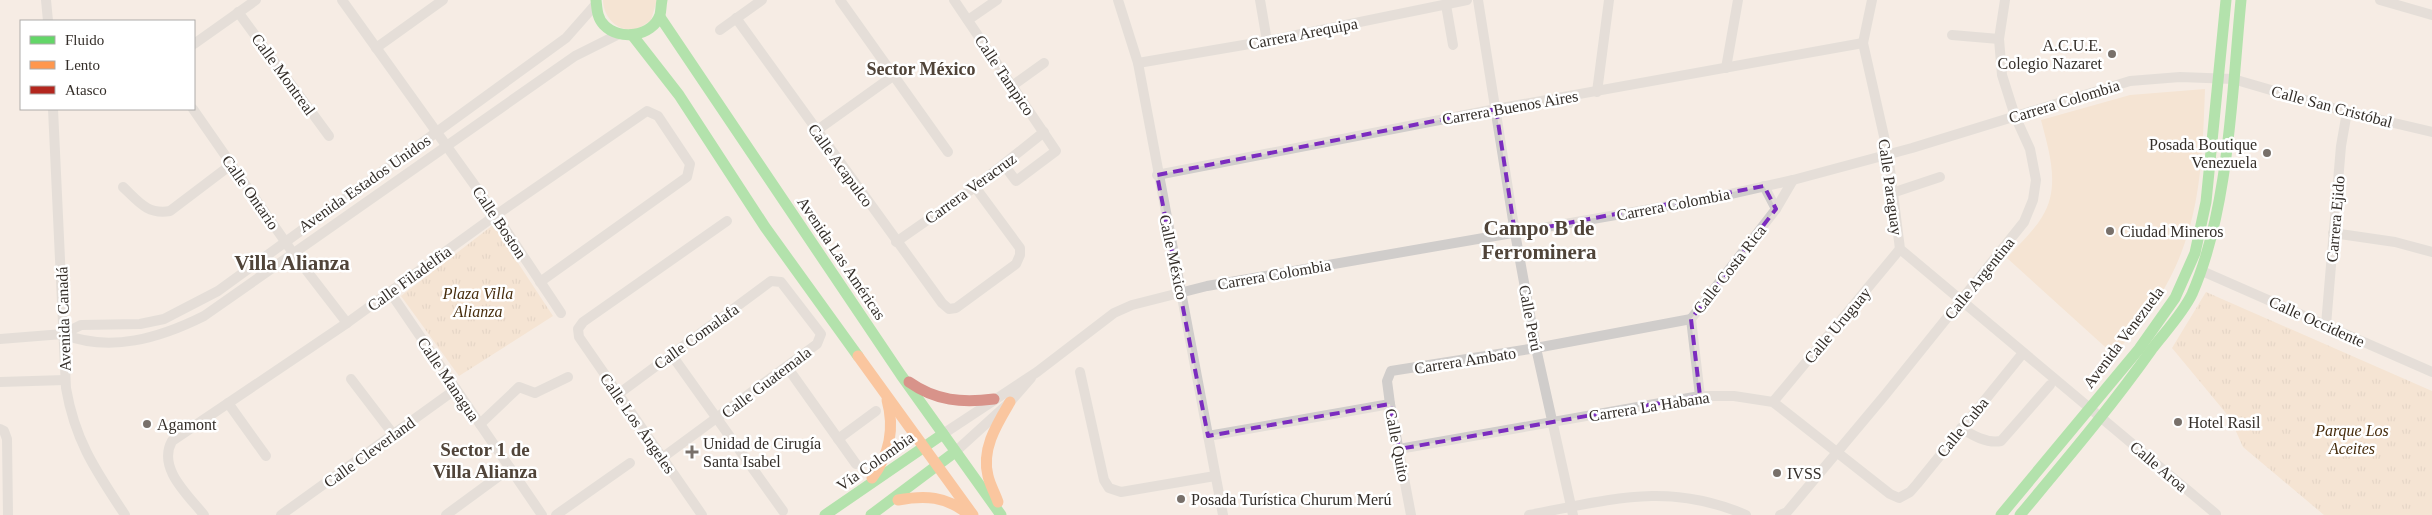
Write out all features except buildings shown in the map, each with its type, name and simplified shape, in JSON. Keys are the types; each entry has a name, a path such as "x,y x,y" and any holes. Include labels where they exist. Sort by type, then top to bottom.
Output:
{"main road":[{"name":"Avenida Venezuela","path":"2001,515 2139,349 2175,298 2195,253 2206,202 2226,0"},
{"name":"Avenida Venezuela","path":"2023,514 2158,344 2191,296 2202,271 2216,206 2227,139 2241,0"},
{"path":"596,2 604,24 619,34 633,36 644,33 653,26 660,17 664,1"},
{"name":"Avenida Las Américas","path":"660,17 901,375 1002,515"},
{"path":"633,36 679,95 765,227 938,466 971,515"},
{"path":"901,375 916,388 946,400 960,403 994,399"},
{"path":"863,488 884,462 890,441 892,420 885,392"},
{"path":"1002,515 987,473 986,461 989,441 1010,402"},
{"name":"Vía Colombia","path":"825,515 943,434"},
{"path":"871,515 955,452"},
{"path":"890,502 920,495 930,496 946,500 971,515"}],"street":[{"path":"46,0 48,20"},
{"path":"195,43 256,0"},
{"name":"Calle Boston","path":"342,0 438,132 561,313"},
{"path":"376,48 443,0"},
{"path":"720,30 762,0"},
{"path":"840,0 892,76 948,152"},
{"name":"Calle Tampico","path":"954,0 1056,150 1016,181 1004,165"},
{"path":"968,20 997,0"},
{"name":"Calle México","path":"1118,0 1138,63 1157,175 1182,292 1223,515"},
{"path":"1260,0 1266,41"},
{"name":"Carrera Arequipa","path":"1138,63 1266,41 1467,0"},
{"name":"Calle Perú","path":"1478,0 1515,233 1536,348 1572,511"},
{"path":"1597,92 1609,0"},
{"path":"1726,68 1738,0"},
{"name":"Calle Paraguay","path":"1872,0 1863,43 1888,154 1900,249 2090,408"},
{"name":"Calle Argentina","path":"1784,514 1885,395 2024,222 2032,200 2036,180 2034,163 2025,136 2015,116 2002,75 1999,39 2002,0"},
{"path":"2380,0 2432,15"},
{"name":"Avenida Estados Unidos","path":"0,339 63,334 81,325 126,325 164,319 218,291 566,38 596,2"},
{"path":"1446,5 1453,45"},
{"name":"Calle Montreal","path":"238,12 329,136"},
{"name":"Calle Acapulco","path":"736,18 896,242 942,303 949,309 956,308 1016,264 1020,255 1020,248 975,187"},
{"name":"Avenida Estados Unidos","path":"63,334 81,341 129,342 155,337 204,316 586,49 619,34"},
{"path":"1952,35 1999,39"},
{"name":"Carrera Buenos Aires","path":"1157,175 1496,109 1863,43"},
{"path":"1012,86 1044,63"},
{"path":"816,131 892,76"},
{"name":"Carrera Colombia","path":"943,434 1037,372 1114,313 1132,305 1206,286 1515,233 1708,198 1792,180 1888,154 2130,81 2180,77 2233,79"},
{"name":"Calle San Cristóbal","path":"2233,79 2347,112 2432,132"},
{"name":"Avenida Canadá","path":"53,110 65,380 70,412 78,437 91,463 125,515"},
{"name":"Calle Ontario","path":"194,110 293,253 347,323"},
{"name":"Calle Filadelfia","path":"204,515 172,474 167,460 167,449 172,441 347,323 496,215 647,111 653,112 658,116 690,164 687,177 540,282"},
{"name":"Carrera Ejido","path":"2326,325 2341,146 2347,112"},
{"name":"Carrera Veracruz","path":"896,242 975,187 1044,132"},
{"path":"122,187 146,208 159,213 170,211 232,164"},
{"path":"1892,194 1940,177"},
{"name":"Calle Costa Rica","path":"1700,396 1691,319 1776,209 1792,180"},
{"path":"1764,186 1776,209"},
{"name":"Calle Los Ángeles","path":"702,515 617,395 579,337 578,329 583,322 726,221"},
{"path":"2333,233 2395,242 2432,252"},
{"name":"Calle Uruguay","path":"1773,402 1900,249"},
{"name":"Calle Occidente","path":"2202,271 2432,372"},
{"name":"Calle Comalafa","path":"617,395 771,281 781,282 820,334 820,340"},
{"name":"Calle Managua","path":"390,292 480,424 505,471 542,515"},
{"name":"Carrera Ambato","path":"1388,375 1391,371 1536,348 1691,319"},
{"name":"Calle Guatemala","path":"662,458 718,419 820,340"},
{"name":"Calle Cuba","path":"1899,498 1910,492 1917,484 2023,353"},
{"path":"671,354 784,511"},
{"path":"787,367 856,464"},
{"name":"Carrera Colombia","path":"955,452 1010,402 1037,372"},
{"path":"1080,372 1104,480 1109,488 1121,492 1215,476"},
{"name":"Calle Quito","path":"1388,375 1390,404 1411,515"},
{"path":"480,424 519,387 536,393 568,377"},
{"path":"351,379 393,434"},
{"path":"0,382 65,380"},
{"path":"1961,428 1983,439 1993,442 2001,441 2050,385"},
{"name":"Calle Cleverland","path":"281,515 456,389"},
{"name":"Carrera La Habana","path":"1399,449 1700,396 1734,396 1773,402 1890,494 1899,498"},
{"path":"228,403 266,456"},
{"path":"1208,436 1390,404"},
{"name":"Calle Aroa","path":"2090,408 2216,514"},
{"path":"838,440 876,411"},
{"path":"0,429 4,431 8,439 9,512"},
{"path":"556,515 630,463"},
{"path":"446,515 505,471"},
{"path":"1529,515 1572,511 1650,494 1688,497 1723,505 1746,515"}],"highlighted area":[{"path":"1496,109 1515,233 1764,186 1776,209 1691,319 1700,396 1399,449 1390,404 1208,436 1157,175"}],"green space":[{"path":"603,0 657,0 651,20 641,27 631,30 619,27 613,23 606,13"},
{"name":"Ciudad Mineros","path":"2205,89 2200,176 2189,230 2168,282 2139,326 2114,355 2007,258 2038,223 2048,205 2051,194 2052,169 2041,120 2130,95"},
{"name":"Plaza Villa Alianza","path":"493,225 553,316 459,376 401,296"},
{"name":"Parque Los Aceites","path":"2206,292 2432,391 2432,515 2324,515 2243,447 2230,418 2172,348"}],"traffic: fast":[{"path":"596,0 597,10 604,25 610,30 626,35 643,32 650,28 660,15 662,0"},
{"path":"2001,515 2139,349 2175,298 2195,253 2206,202 2226,0"},
{"path":"2020,515 2088,434 2179,315 2192,294 2214,225 2221,188 2227,150 2241,0"},
{"path":"660,17 901,375 1001,515"},
{"path":"633,36 679,95 765,227 858,356"},
{"path":"825,515 943,434"},
{"path":"871,515 955,452"}],"traffic: slow":[{"path":"858,356 973,515"},
{"path":"872,478 883,460 891,431 887,400"},
{"path":"998,502 990,483 986,466 988,447 1000,419 1010,402"},
{"path":"898,500 935,498 952,504 968,514"}],"traffic: jam":[{"path":"909,382 939,397 971,401 994,399"}],"place":[{"name":"A.C.U.E. Colegio Nazaret","path":"2112,54"},
{"name":"Posada Boutique Venezuela","path":"2267,153"},
{"name":"Ciudad Mineros","path":"2110,231"},
{"name":"Hotel Rasil","path":"2178,422"},
{"name":"Agamont","path":"147,424"},
{"name":"Unidad de Cirugía Santa Isabel","path":"692,452"},
{"name":"IVSS","path":"1777,473"},
{"name":"Posada Turística Churum Merú","path":"1181,499"}],"district":[{"name":"Sector México","path":"921,69"},
{"name":"Campo B de Ferrominera","path":"1539,240"},
{"name":"Villa Alianza","path":"292,263"},
{"name":"Sector 1 de Villa Alianza","path":"485,460"}]}
